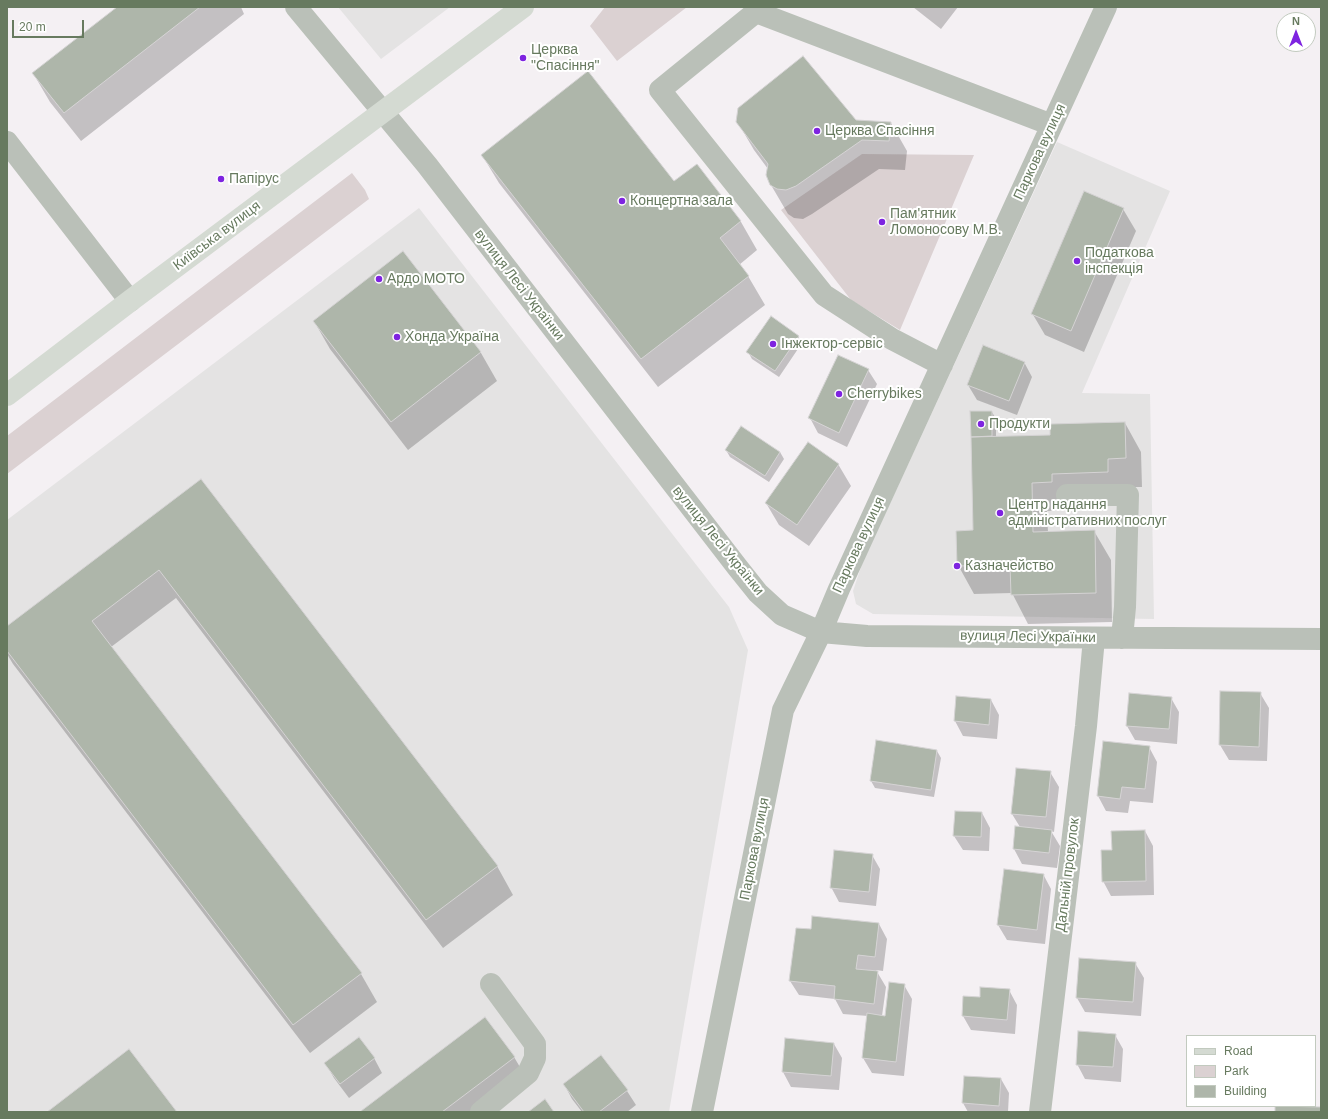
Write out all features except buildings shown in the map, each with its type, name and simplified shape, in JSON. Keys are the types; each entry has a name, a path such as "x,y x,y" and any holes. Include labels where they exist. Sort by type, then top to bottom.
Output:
{"main road":[{"name":"Київська вулиця","path":"7,395 130,301 523,7"}],"street":[{"name":"вулиця Лесі Українки","path":"296,7 426,165 738,568 758,593 782,615 820,632 867,636 1321,639"},
{"name":"Паркова вулиця","path":"702,1112 783,710 1106,7"},
{"path":"942,365 892,339 824,295 660,90 756,12 1052,125"},
{"path":"7,142 130,301"},
{"path":"1067,495 1128,495 1125,607 1122,638"},
{"name":"Дальній провулок","path":"1040,1112 1082,756 1094,638"},
{"path":"480,1112 528,1074 535,1058 535,1044 491,984"}],"shaded area":[{"path":"338,7 450,7 381,59"},
{"path":"1057,142 1170,191 1082,393 1150,394 1154,619 873,614 856,604 853,591 862,564"},
{"path":"419,208 729,607 748,650 669,1112 7,1112 7,520"}],"green space":[{"path":"605,7 687,7 617,61 590,26"},
{"path":"862,154 974,155 900,330 851,300 781,210"},
{"path":"352,173 365,190 369,199 7,474 7,436"}],"place":[{"name":"Церква \"Спасіння\"","path":"523,58"},
{"name":"Церква Спасіння","path":"817,131"},
{"name":"Папірус","path":"221,179"},
{"name":"Концертна зала","path":"622,201"},
{"name":"Пам'ятник Ломоносову М.В.","path":"882,222"},
{"name":"Податкова інспекція","path":"1077,261"},
{"name":"Ардо МОТО","path":"379,279"},
{"name":"Хонда Україна","path":"397,337"},
{"name":"Інжектор-сервіс","path":"773,344"},
{"name":"Сherrybikes","path":"839,394"},
{"name":"Продукти","path":"981,424"},
{"name":"Центр надання адміністративних послуг","path":"1000,513"},
{"name":"Казначейство","path":"957,566"}]}
